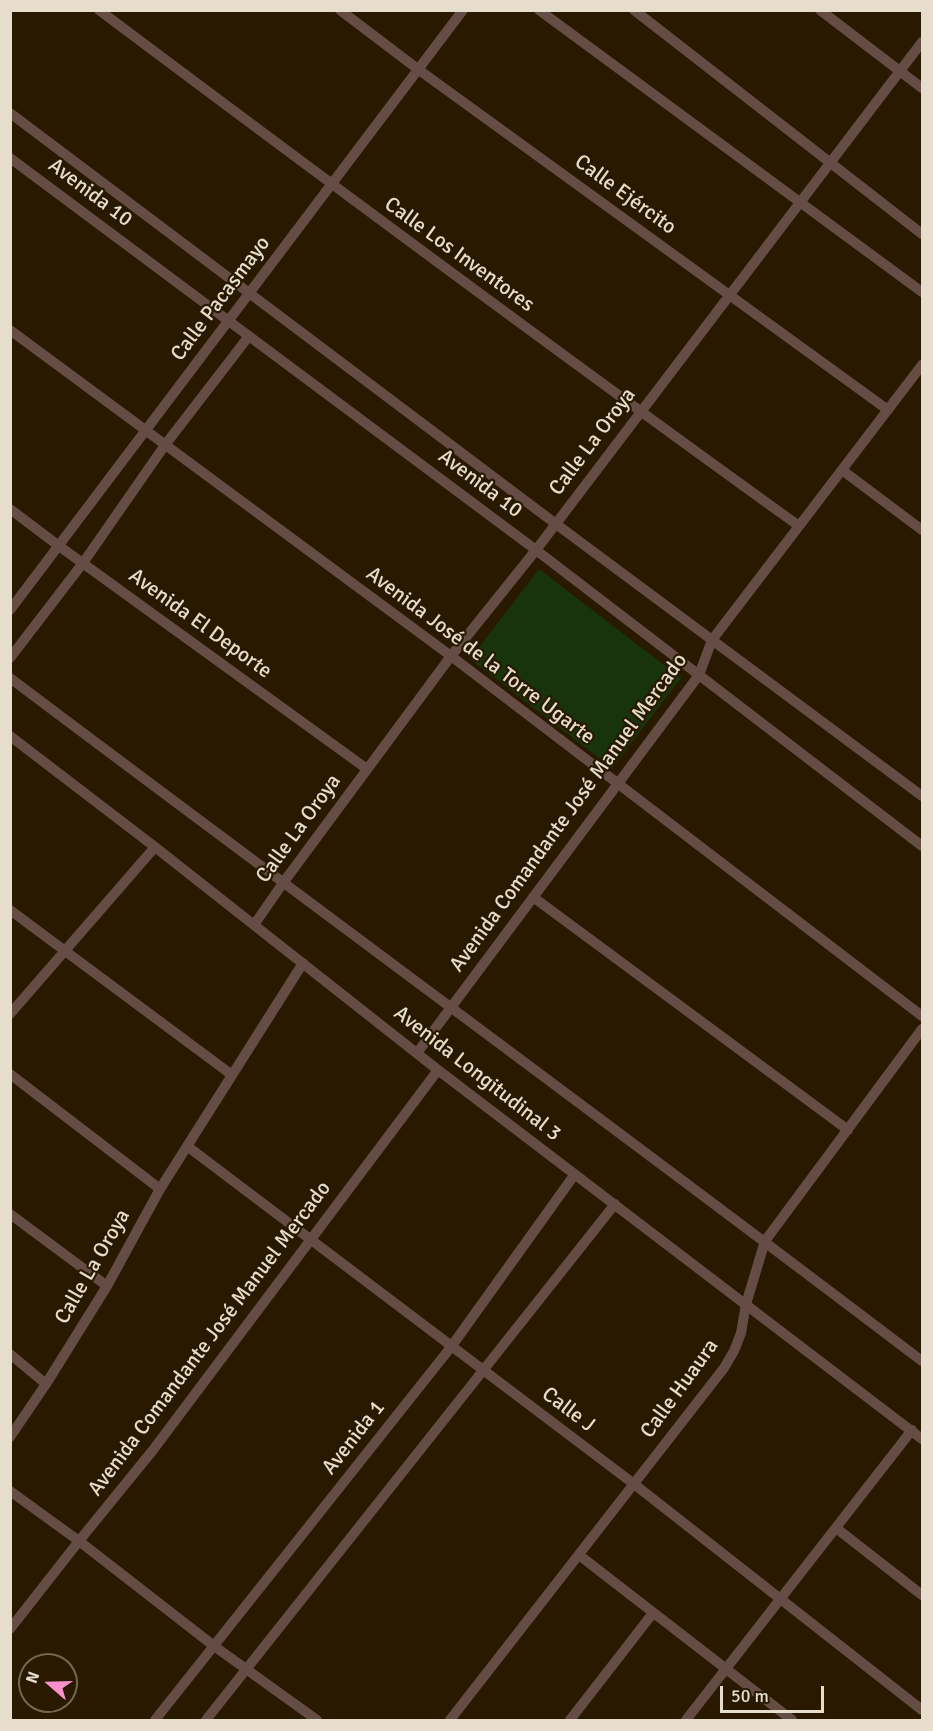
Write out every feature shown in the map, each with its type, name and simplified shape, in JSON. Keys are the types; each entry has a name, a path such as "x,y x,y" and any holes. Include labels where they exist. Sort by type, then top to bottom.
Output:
{"street":[{"name":"Calle Los Inventores","path":"99,10 332,185 799,526"},
{"name":"Calle Ejército","path":"340,10 418,70 888,410"},
{"name":"Calle Pacasmayo","path":"10,610 463,10"},
{"path":"539,10 922,292"},
{"path":"634,10 922,234"},
{"path":"820,10 922,88"},
{"name":"Calle La Oroya","path":"254,925 451,656 556,524 922,42"},
{"name":"Avenida 10","path":"10,113 922,796"},
{"name":"Avenida 10","path":"10,158 536,550 922,846"},
{"name":"Avenida José de la Torre Ugarte","path":"10,330 451,656 922,1016"},
{"path":"10,658 82,563 165,445 249,336"},
{"name":"Avenida Comandante José Manuel Mercado","path":"417,1053 699,675 712,640 922,365"},
{"path":"842,470 922,530"},
{"name":"Avenida El Deporte","path":"10,509 367,769"},
{"path":"10,678 282,884 765,1241 922,1361"},
{"name":"Avenida Longitudinal 3","path":"10,736 438,1070 922,1438"},
{"path":"10,1014 155,847"},
{"path":"533,897 848,1130"},
{"path":"10,910 232,1075"},
{"name":"Calle La Oroya","path":"10,1437 107,1286 160,1189 303,963"},
{"name":"Calle Huaura","path":"450,1720 724,1368 741,1333 746,1304 765,1241 922,1029"},
{"name":"Avenida Comandante José Manuel Mercado","path":"10,1629 153,1450 438,1070"},
{"path":"10,1074 160,1189"},
{"name":"Calle J","path":"187,1146 634,1484 922,1710"},
{"name":"Avenida 1","path":"155,1720 451,1347 575,1174"},
{"path":"206,1720 615,1204"},
{"path":"10,1214 107,1286"},
{"path":"10,1354 46,1384"},
{"path":"686,1720 912,1430"},
{"path":"10,1491 79,1541 214,1646 317,1720"},
{"path":"836,1527 922,1595"},
{"path":"579,1555 792,1720"},
{"path":"570,1720 653,1613"}],"green space":[{"path":"539,569 681,678 612,768 470,659"}]}
